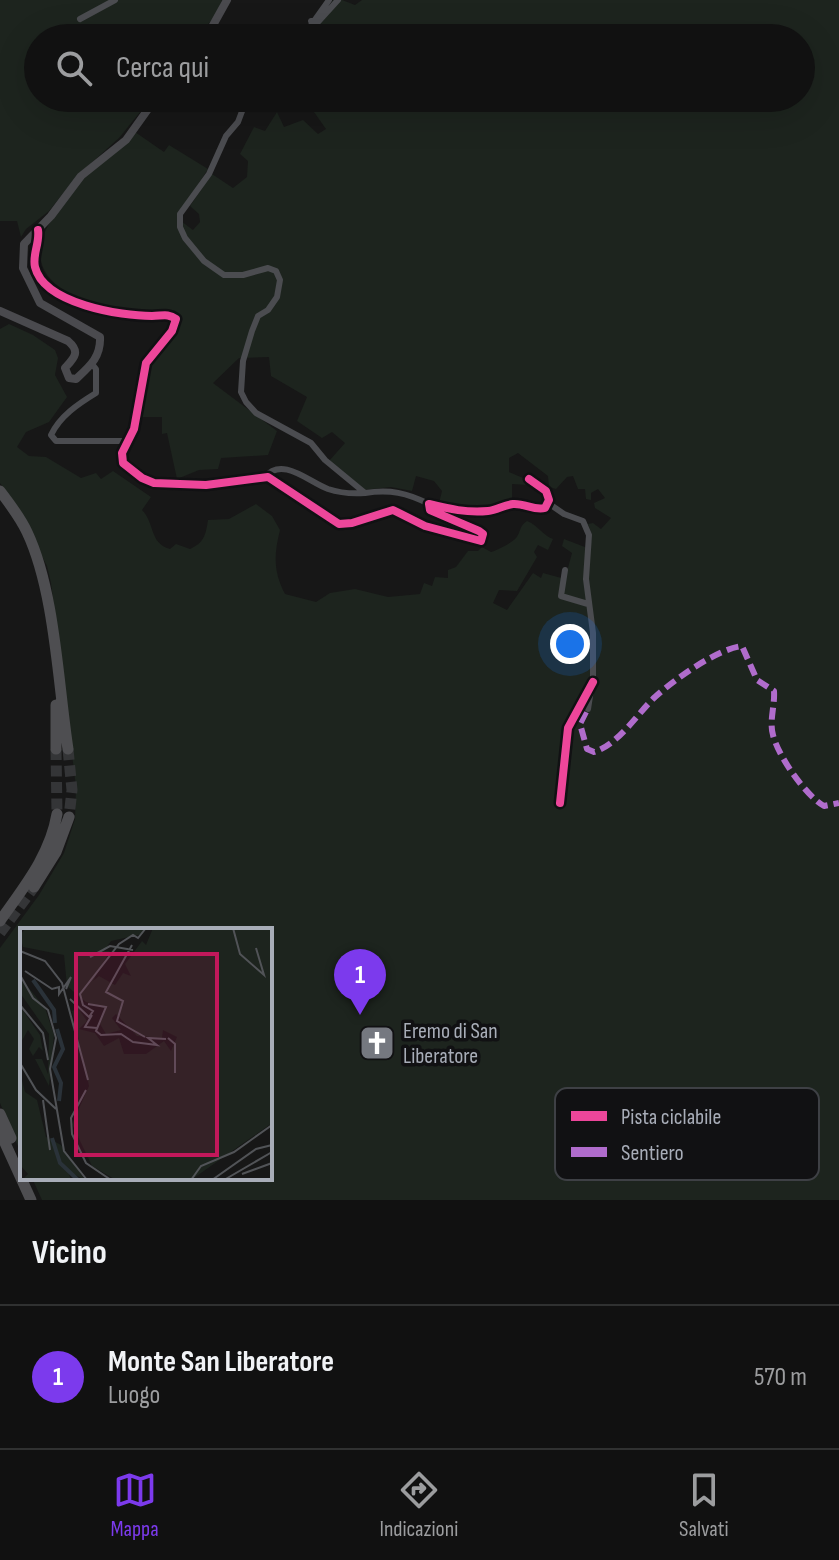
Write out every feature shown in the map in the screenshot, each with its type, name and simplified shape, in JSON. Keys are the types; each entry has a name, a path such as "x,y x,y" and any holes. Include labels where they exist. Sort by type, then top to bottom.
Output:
{"highway":[{"path":"0,491 32,542 59,700 62,749"},
{"path":"0,503 18,529 28,551 44,609"},
{"path":"0,921 41,861 63,816 56,852 34,887"},
{"path":"0,1114 20,1160"},
{"path":"0,1132 20,1176"},
{"path":"22,1180 31,1200"},
{"path":"29,1180 38,1200"}],"street":[{"path":"80,19 115,0"},
{"path":"214,24 227,0"},
{"path":"309,24 329,0"},
{"path":"311,21 318,22 338,0"},
{"path":"0,311 75,346 77,352 74,359 64,370 69,378 76,379 92,364 100,345 98,334 43,306 25,274 22,259 24,244 81,176 126,140 146,112"},
{"path":"242,112 226,136 209,174 180,214 180,227 204,261 224,275 243,275 268,268 276,271 280,280 277,297 268,310 258,316 252,331 243,361 241,392 256,413 305,438 350,484 365,493"},
{"path":"38,230 35,270 55,293 78,304 150,316 171,315 176,319 172,331 146,363 136,420 122,461 142,478 154,483 211,485 264,477 276,481 339,524 393,510 443,532 481,541 483,538 479,531 430,510 429,504"},
{"path":"92,364 96,369 96,393 79,403 56,424 51,435 56,441 127,441"},
{"path":"264,477 270,471 284,469 341,493 398,492 457,511 487,511 512,504 545,508 548,503 546,491 529,479"},
{"path":"548,503 564,514 583,521 589,535 586,579 593,633 593,682 588,709"},
{"path":"565,570 561,596 588,604"},
{"path":"560,803 568,728 593,682"}],"shaded area":[{"path":"0,0 222,0 216,16 208,24 24,24 24,112 140,112 119,138 78,175 49,211 26,229 21,237 17,221 0,221"},
{"path":"333,0 355,5 362,0 839,0 839,1200 42,1200 33,1180 272,1180 272,928 20,928 20,1151 0,1103 0,948 39,895 64,853 75,819 76,787 47,566 17,507 0,483 0,329 9,324 55,350 58,358 55,375 67,397 49,422 26,432 17,447 29,456 46,457 81,478 96,473 101,479 113,471 151,497 142,510 155,537 170,549 176,544 190,549 195,547 204,538 208,520 229,519 256,504 272,516 280,530 276,562 278,578 285,594 316,602 330,593 355,589 388,597 420,594 424,583 432,586 435,577 448,578 448,570 456,567 468,551 478,551 482,547 491,552 501,548 516,538 527,521 553,539 548,550 538,545 534,552 537,557 517,591 499,590 493,603 507,610 533,573 541,578 543,573 565,579 572,553 562,546 564,539 590,549 592,535 588,524 593,523 601,529 611,518 595,508 594,503 605,498 598,489 591,493 591,500 586,499 585,489 578,489 573,476 567,477 556,489 549,487 548,476 518,453 509,458 509,472 523,478 529,485 512,484 512,501 502,504 476,507 439,503 442,491 434,481 416,476 412,491 391,487 363,490 329,461 345,443 332,432 322,438 297,421 307,397 271,376 269,357 239,358 213,383 277,431 268,455 221,458 218,469 199,470 177,479 167,433 162,434 162,417 140,417 148,366 179,327 177,315 164,311 115,308 82,299 54,283 45,272 40,258 41,242 49,224 87,174 135,132 164,152 169,145 208,169 177,218 193,230 200,222 199,214 190,206 212,174 233,188 247,177 248,161 240,154 254,127 265,131 277,112 284,127 303,120 318,134 326,129 314,112 815,112 815,24 317,24"}],"tunnel":[{"path":"56,749 57,814"},
{"path":"68,749 72,790 69,817"},
{"path":"0,933 34,887"}],"marked path":[{"path":"586,712 580,724 587,749 594,752 620,736 655,697 685,674 721,653 742,646 757,680 774,691 772,730 787,764 817,801 824,806 839,803"}],"cycle path":[{"path":"38,230 35,267 41,280 53,290 68,299 104,310 168,315 176,319 172,331 146,363 134,429 122,453 123,463 142,478 154,483 206,485 268,477 339,524 393,510 425,526 481,541 483,534 479,531 430,510 429,504 473,511 513,504 545,508 549,500 546,491 529,479"},
{"path":"560,803 568,728 593,682"}],"place":[{"name":"Monte San Liberatore","path":"360,1015"},
{"name":"Eremo di San Liberatore","path":"377,1043"}]}
